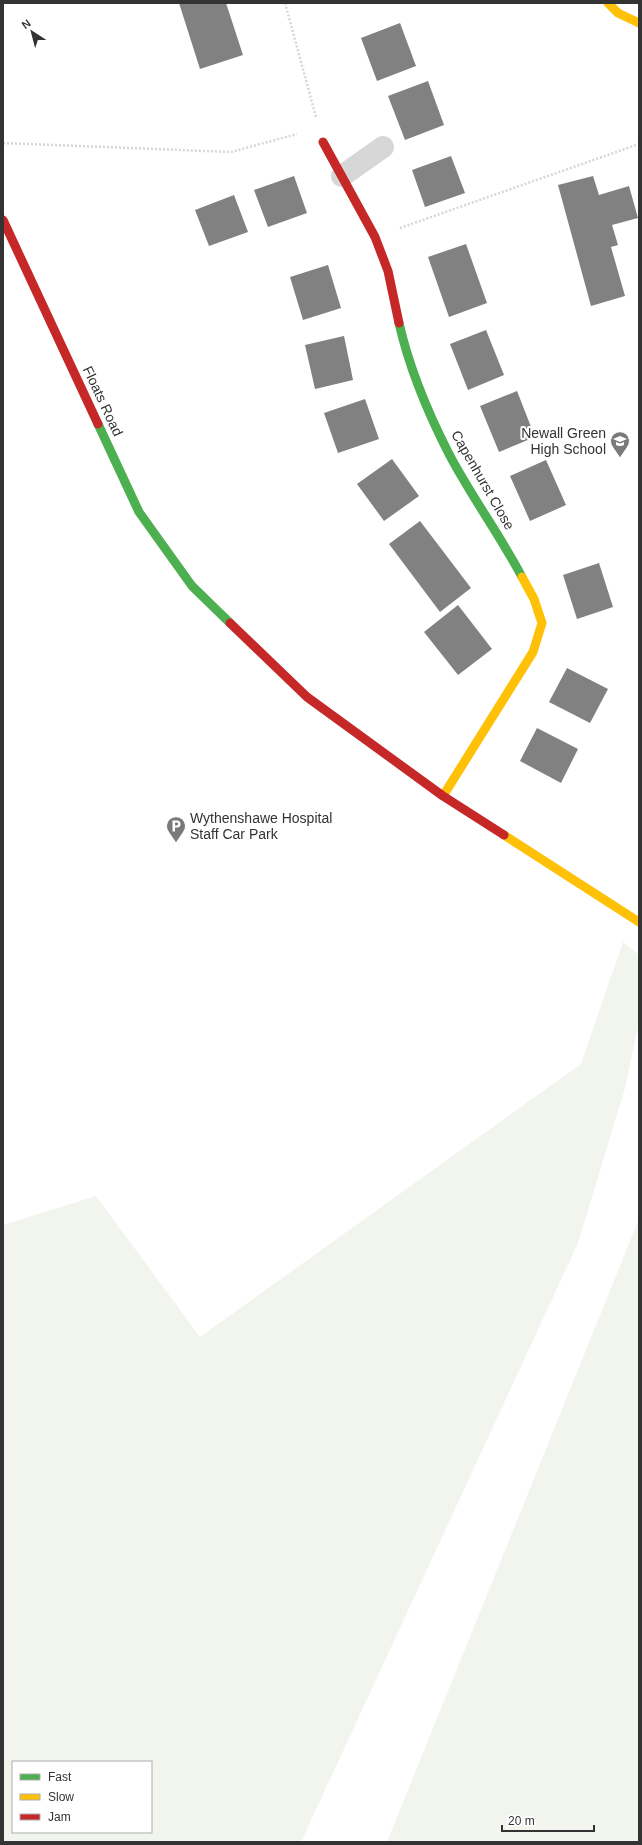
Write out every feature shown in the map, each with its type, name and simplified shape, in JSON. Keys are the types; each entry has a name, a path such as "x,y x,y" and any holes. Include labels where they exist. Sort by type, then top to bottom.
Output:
{"street":[{"path":"608,3 618,13 639,23"},
{"name":"Capenhurst Close","path":"323,142 375,237 388,271 404,345 448,454 514,562 534,599 542,623 533,652 443,796"},
{"path":"342,176 383,147"},
{"name":"Floats Road","path":"3,220 139,512 192,586 306,697 443,796 639,922"}],"path":[{"path":"286,3 317,121"},
{"path":"3,143 231,152 304,132"},
{"path":"375,237 639,144"}],"shaded area":[{"path":"623,942 639,955 639,1022 625,1088 578,1243 301,1842 3,1842 3,1225 96,1196 200,1337 581,1064"},
{"path":"639,1219 639,1842 387,1842"}],"building":[{"path":"179,3 226,3 243,55 200,69"},
{"path":"400,23 416,66 377,81 361,38"},
{"path":"428,81 444,125 405,140 388,96"},
{"path":"451,156 465,193 425,207 412,170"},
{"path":"294,176 307,213 268,227 254,190"},
{"path":"593,176 599,195 629,186 638,218 612,225 618,245 611,247 625,296 591,306 558,185"},
{"path":"234,195 248,232 209,246 195,210"},
{"path":"466,244 487,303 449,317 428,257"},
{"path":"328,265 341,308 303,320 290,277"},
{"path":"486,330 504,375 468,390 450,344"},
{"path":"344,336 353,380 315,389 305,345"},
{"path":"517,391 535,437 499,452 480,406"},
{"path":"365,399 379,439 338,453 324,413"},
{"path":"392,459 419,496 384,521 357,484"},
{"path":"546,460 566,505 530,521 510,476"},
{"path":"420,521 471,588 440,612 389,544"},
{"path":"599,563 613,607 577,619 563,575"},
{"path":"458,605 492,649 458,675 424,632"},
{"path":"567,668 608,689 590,723 549,702"},
{"path":"537,728 578,749 561,783 520,761"}],"traffic: fast":[{"path":"399,323 414,373 441,438 458,470 522,577"},
{"path":"98,424 139,512 192,586 230,623"}],"traffic: slow":[{"path":"608,3 618,13 639,23"},
{"path":"443,796 533,652 542,623 534,599 522,577"},
{"path":"504,835 639,922"}],"traffic: jam":[{"path":"323,142 375,237 388,271 399,323"},
{"path":"3,220 98,424"},
{"path":"230,623 307,697 443,796 504,835"}],"place":[{"name":"Newall Green High School","path":"620,458"},
{"name":"Wythenshawe Hospital Staff Car Park","path":"176,843"}]}
